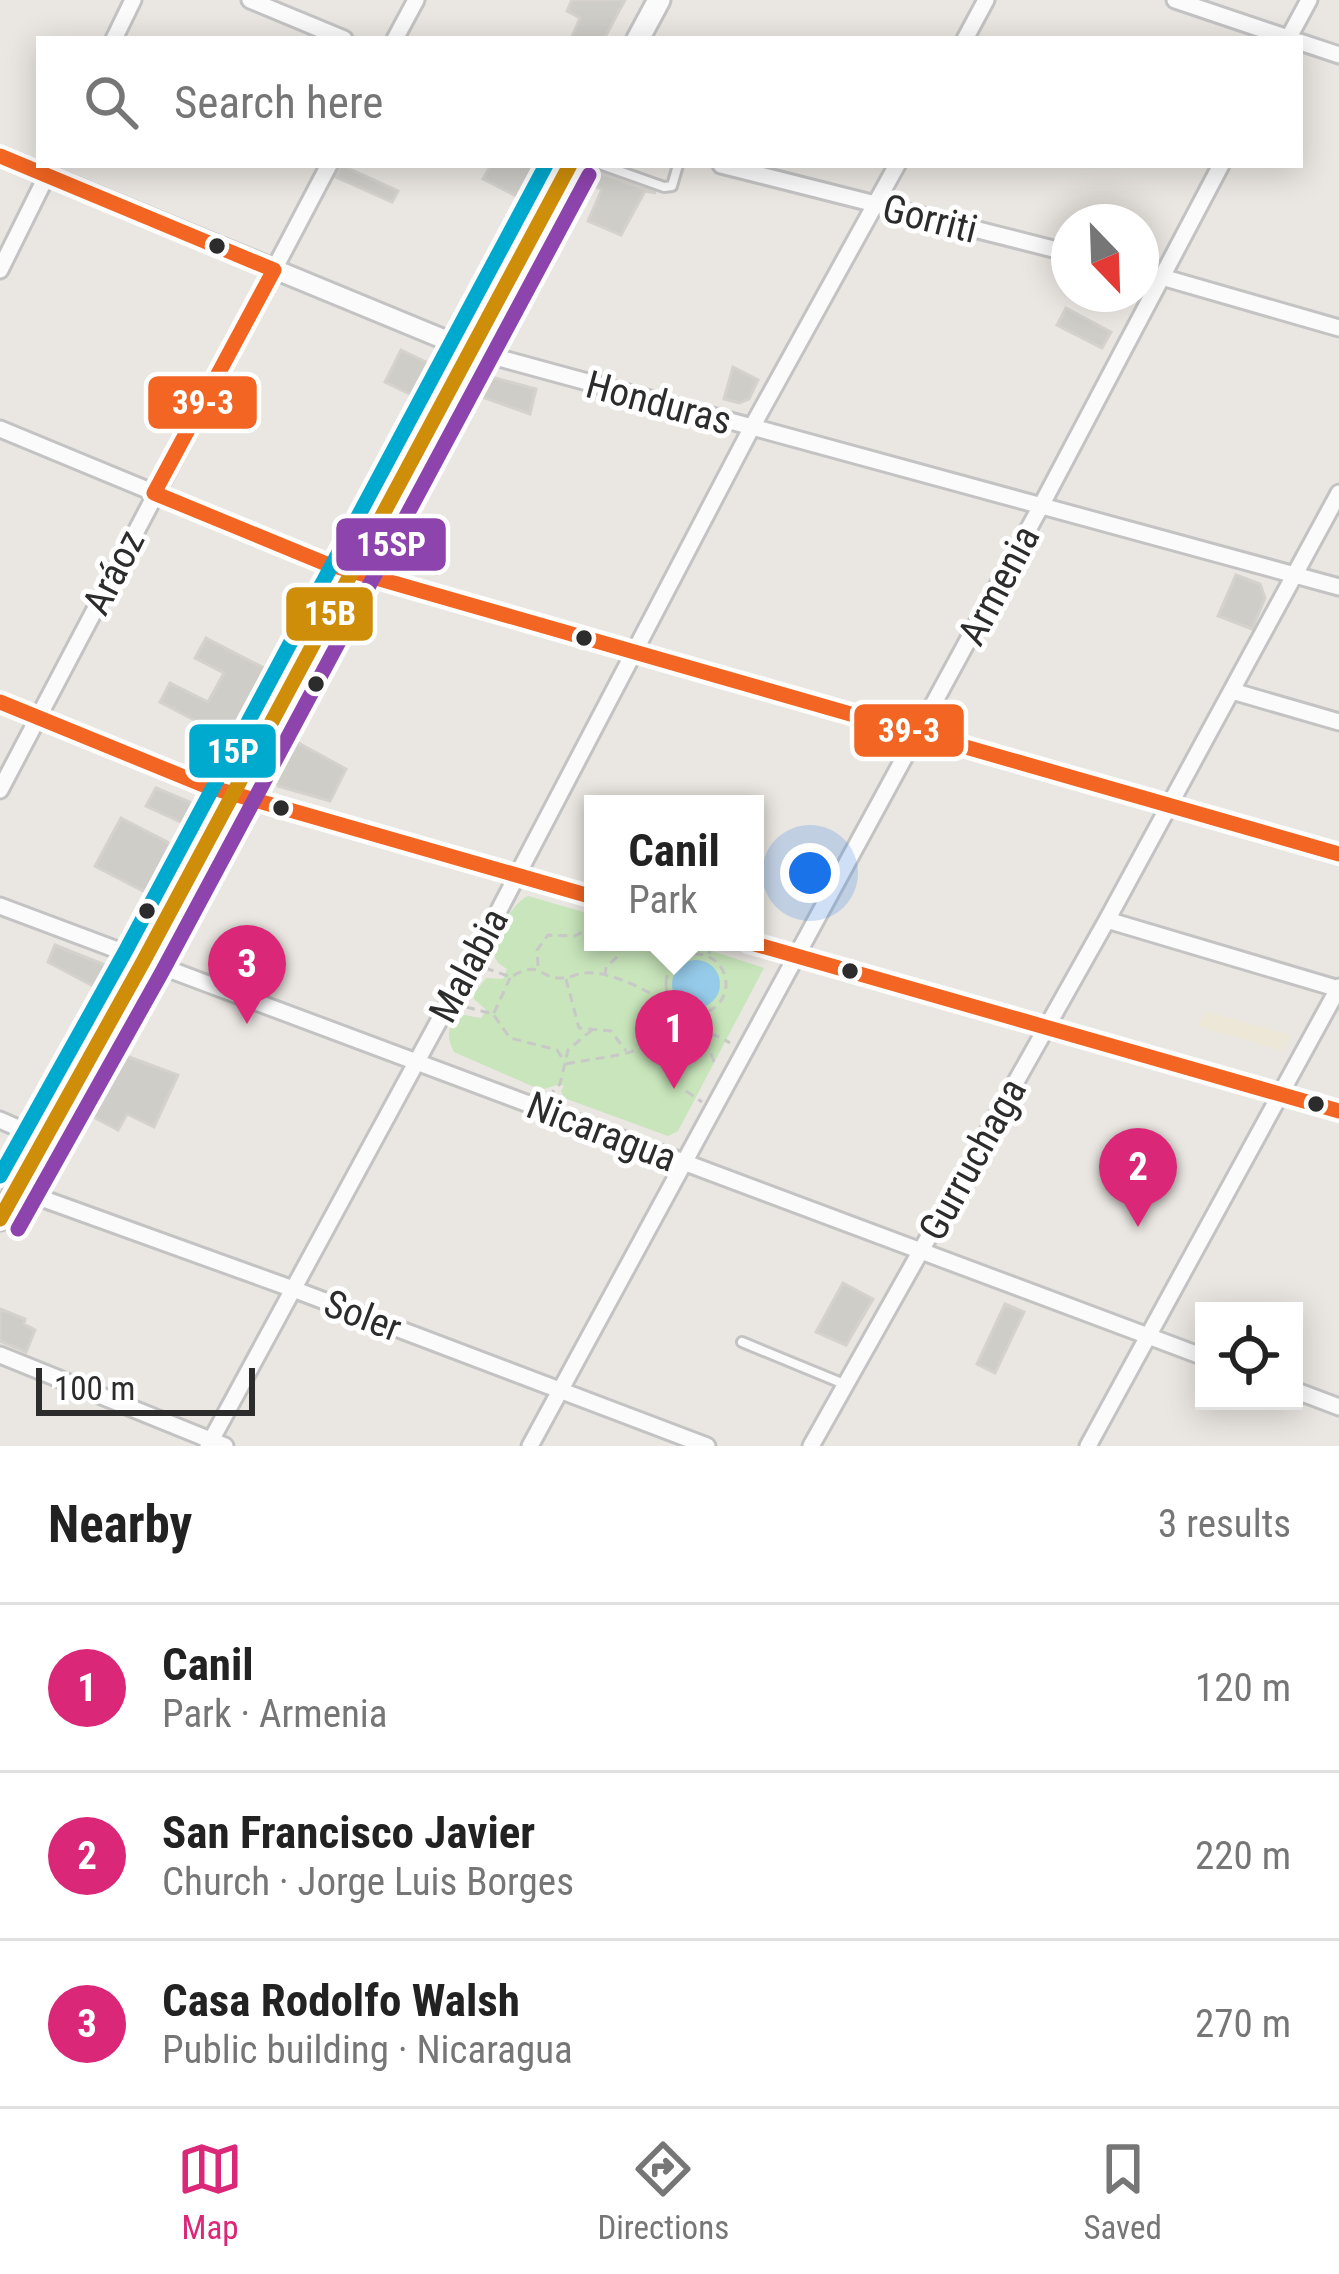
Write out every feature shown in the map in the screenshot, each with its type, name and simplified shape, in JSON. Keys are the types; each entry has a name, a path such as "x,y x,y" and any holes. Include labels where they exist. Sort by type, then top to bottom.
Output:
{"main road":[{"path":"640,36 659,0"},
{"path":"0,1220 568,168"}],"street":[{"path":"115,36 133,0"},
{"path":"250,0 337,36"},
{"path":"397,36 416,0"},
{"path":"967,36 986,0"},
{"path":"1175,0 1281,36"},
{"path":"1291,36 1309,0"},
{"path":"1303,43 1339,55"},
{"name":"Honduras","path":"0,156 36,166"},
{"name":"Aráoz","path":"0,790 327,168"},
{"name":"Gorriti","path":"734,168 1051,249"},
{"name":"Malabia","path":"215,1444 752,427 895,168"},
{"name":"Armenia","path":"530,1446 1219,168"},
{"path":"0,270 49,170"},
{"name":"Honduras","path":"49,170 470,350 1339,587"},
{"path":"1161,276 1339,328"},
{"path":"0,429 353,572 1339,854"},
{"name":"Gurruchaga","path":"811,1446 1107,920 1339,493"},
{"path":"1232,691 1339,722"},
{"path":"0,702 231,794 584,894"},
{"name":"Nicaragua","path":"0,906 1195,1354"},
{"path":"1088,1446 1339,988 1107,920"},
{"path":"764,947 1339,1111"},
{"path":"0,1102 3,1120 43,1139"},
{"name":"Soler","path":"16,1189 707,1446"},
{"path":"0,1355 215,1444"},
{"path":"1303,1393 1339,1407"}],"lane":[{"path":"610,168 664,188 671,185 677,168"},
{"path":"742,1342 846,1384"}],"path":[{"path":"539,968 537,950 548,935 575,936 584,931"},
{"path":"605,977 606,967 619,951"},
{"path":"708,956 709,951"},
{"path":"493,1014 511,976 525,968 539,968 566,979 584,973 624,981 673,1005 695,1014 717,1006 726,984 724,973 708,956 685,955 668,971 665,983 673,1005"},
{"path":"469,962 511,976"},
{"path":"566,979 580,1028 610,1031 628,1053"},
{"path":"448,1001 493,1014 510,1038 556,1050 566,1064"},
{"path":"560,1084 568,1050 593,1029"},
{"path":"566,1064 628,1053 660,1038 700,1029 743,1054"},
{"path":"688,1032 700,1038 714,1062"}],"shaded area":[{"path":"1204,1011 1291,1035 1283,1051 1198,1026"}],"green space":[{"path":"528,896 584,912 584,951 712,951 764,968 678,1131 668,1136 564,1098 560,1084 541,1090 454,1052 451,1026 464,1015 481,1018 486,1010 474,994 486,978 503,979 507,969 495,957 494,947"}],"water":[{"path":"696,960 713,967 720,984 713,1001 696,1008 679,1001 672,984 679,967"}],"building":[{"path":"572,0 625,0 606,36 572,36 580,18 567,11"},
{"path":"340,168 348,168 398,191 392,202 336,177"},
{"path":"489,168 533,168 518,197 483,179"},
{"path":"597,172 656,193 645,191 621,235 588,221 602,189 590,185"},
{"path":"1064,312 1074,312 1111,332 1102,348 1057,325"},
{"path":"401,350 430,364 414,396 385,382"},
{"path":"733,367 758,380 749,399 739,403 724,399"},
{"path":"488,376 536,389 530,414 479,396"},
{"path":"400,539 440,557 436,574 397,562 393,553"},
{"path":"1236,575 1260,584 1265,598 1252,629 1218,616"},
{"path":"206,638 266,669 227,737 160,702 170,683 208,702 224,673 195,658"},
{"path":"293,740 346,769 330,801 278,786 275,774"},
{"path":"156,788 192,803 183,823 146,806"},
{"path":"121,818 171,844 145,892 95,866"},
{"path":"55,945 110,967 97,988 48,962"},
{"path":"121,1054 178,1075 154,1127 127,1114 118,1130 90,1115"},
{"path":"843,1283 873,1299 846,1345 816,1332"},
{"path":"1005,1304 1024,1312 995,1373 977,1364"},
{"path":"0,1309 25,1319 24,1324 35,1330 26,1352 0,1341"}],"transit line":[{"name":"39-3","path":"0,156 274,270 154,493 324,563 1339,854"},
{"name":"15P","path":"0,1176 544,168"},
{"name":"15B","path":"0,1219 568,168"},
{"name":"15SP","path":"18,1229 162,972 589,175"},
{"name":"39-3","path":"0,702 206,786 584,894"},
{"name":"39-3","path":"764,947 1339,1111"}],"place":[{"name":"Casa Rodolfo Walsh","path":"247,1024"},
{"name":"Canil","path":"674,1089"},
{"name":"San Francisco Javier","path":"1138,1227"}]}
